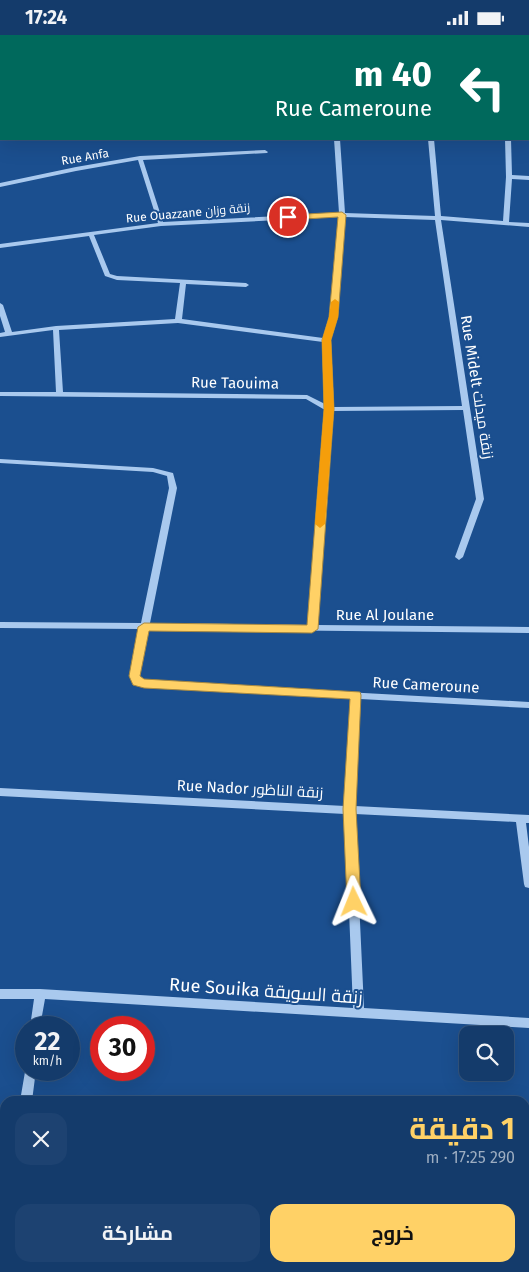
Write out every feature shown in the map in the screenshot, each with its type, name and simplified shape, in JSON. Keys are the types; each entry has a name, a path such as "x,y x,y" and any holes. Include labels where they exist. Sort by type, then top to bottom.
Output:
{"street":[{"path":"312,629 329,409 326,340 334,317 342,215 337,140"},
{"name":"Rue Midelt زنقة ميدلت","path":"431,140 438,218 480,499 459,557"},
{"path":"506,223 509,177 508,140"},
{"name":"Rue Anfa","path":"0,185 140,158 265,152"},
{"path":"140,158 161,224"},
{"path":"509,177 529,178"},
{"name":"Rue Ouazzane زنقة وزان","path":"0,247 161,224 342,215 438,218 529,225"},
{"path":"91,234 107,275 246,285"},
{"path":"178,321 183,281"},
{"path":"0,305 9,333"},
{"path":"0,335 56,328 178,321 326,340"},
{"path":"56,328 60,395"},
{"name":"Rue Taouima","path":"0,394 306,397 329,409 466,408"},
{"path":"0,461 153,470 170,475 173,488 144,627"},
{"name":"Rue Al Joulane","path":"0,625 529,630"},
{"name":"Rue Cameroune","path":"144,627 135,676 137,681 154,684 529,705"},
{"path":"356,695 350,809 359,1014"},
{"name":"Rue Nador زنقة الناظور","path":"0,791 524,818"},
{"path":"524,818 529,884"},
{"name":"Rue Souika زنقة السويقة","path":"0,994 40,994 529,1023"},
{"path":"37,1016 40,994"},
{"path":"27,1096 29,1081"}],"slow traffic":[{"path":"320,524 329,409 326,340 334,317 335,302"}],"route":[{"path":"288,217 342,215 334,317 326,340 329,409 312,629 144,627 135,676 137,681 144,683 356,695 350,809 354,902"}]}
